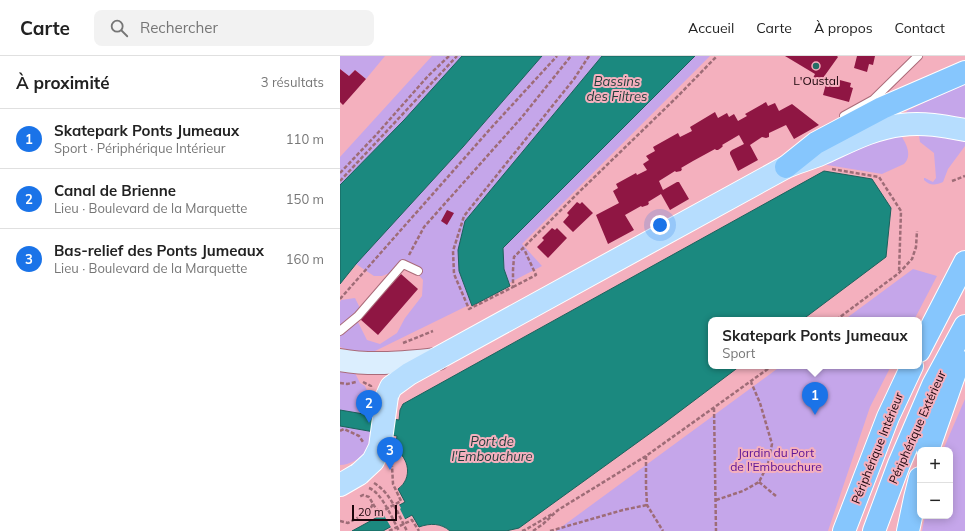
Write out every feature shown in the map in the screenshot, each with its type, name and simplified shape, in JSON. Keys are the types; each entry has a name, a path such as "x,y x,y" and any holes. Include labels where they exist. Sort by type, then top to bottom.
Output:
{"highway":[{"path":"786,167 816,142 882,108 965,72"},
{"path":"922,345 965,262"},
{"name":"Périphérique Extérieur","path":"874,531 899,464 934,385 965,326"},
{"path":"929,447 965,345"},
{"name":"Périphérique Intérieur","path":"844,531 888,417 911,369"},
{"path":"908,531 918,483"}],"main road":[{"path":"340,485 364,484 380,447 380,393 409,374 786,167 851,140 882,129 900,125 939,125 965,130"},
{"path":"340,360 368,364 438,359"}],"lane":[{"path":"835,121 873,100 918,56"},
{"path":"340,331 358,316 403,264 418,271"}],"path":[{"path":"340,172 376,135 428,76 449,56"},
{"path":"340,180 457,56"},
{"path":"340,299 491,128 557,56"},
{"path":"403,264 424,227 522,117 571,56"},
{"path":"524,249 536,276 469,309 454,274 453,251 464,216 574,79 589,56"},
{"path":"513,287 514,257 524,249 577,194 717,56"},
{"path":"826,168 879,177 901,212 899,273"},
{"path":"952,181 965,176"},
{"path":"842,317 899,273 912,259 916,247 917,231"},
{"path":"522,531 646,456 768,369"},
{"path":"340,383 347,384 364,382 380,393"},
{"path":"716,500 743,491 759,482 768,464 772,444 760,403 751,382"},
{"path":"714,408 716,531"},
{"path":"340,430 344,429 359,436 363,442 367,444"},
{"path":"646,456 647,505 663,531"},
{"path":"364,484 369,497 379,513 401,501 393,484 392,465"},
{"path":"759,482 776,496"},
{"path":"364,484 379,495 398,531"},
{"path":"364,484 382,487 407,531"},
{"path":"340,521 348,523 359,518 369,511 373,504"},
{"path":"550,531 623,510 647,505"},
{"path":"533,531 544,524 558,510"},
{"path":"389,531 412,520 419,531"}],"green space":[{"path":"340,56 385,56 366,79 355,70 349,76 340,69"},
{"path":"432,56 462,56 404,120 340,185 340,157"},
{"path":"542,56 602,56 465,221 459,271 471,304 375,351 354,352 340,347 341,300 355,298 360,308 358,322 367,340 380,344 397,333 405,318 422,296 423,280 417,273 402,268 382,276 374,276 356,264 463,147"},
{"path":"695,56 710,56 522,244 542,266 509,283 504,269 503,248"},
{"path":"965,84 965,121 907,115 907,111"},
{"path":"923,133 965,140 965,146 948,169 943,182 931,184 924,180 925,178 933,182 936,178 934,153 920,142 919,136"},
{"path":"902,136 908,150 908,158 904,164 882,174 821,164 876,140"},
{"path":"913,269 937,276 916,317 848,317"},
{"name":"Jardin du Port de l'Embouchure","path":"777,369 889,369 870,407 828,531 556,531"},
{"path":"340,370 355,373 360,383 365,386 371,399 368,415 340,410"},
{"path":"965,399 965,531 922,531 924,519 953,519 953,447 944,447"},
{"path":"340,426 374,432 370,438 367,450 362,456 344,465 340,465"}],"water":[{"path":"462,56 542,56 463,147 356,264 340,284 340,185 404,120"},
{"name":"Bassins des Filtres","path":"602,56 695,56 503,248 504,269 510,286 472,306 459,271 458,250 465,221"},
{"name":"Port de l'Embouchure","path":"824,171 872,179 891,208 886,257 806,317 708,317 708,369 736,369 663,424 519,528 506,531 450,531 443,526 435,524 419,527 412,515 383,531 352,531 405,502 398,489 406,479 407,468 406,463 400,453 395,449 397,436 340,426 340,410 399,420 400,410 403,404"}],"pier":[{"path":"398,503 406,521 392,529 382,512"}],"building":[{"name":"L'Oustal","path":"785,56 838,57 818,85 812,80 815,74"},
{"path":"857,56 875,56 873,65 869,64 867,72 854,68"},
{"path":"340,69 349,76 355,70 366,79 343,105 340,102"},
{"path":"836,79 851,83 850,87 853,88 849,102 823,95 827,80 835,82"},
{"path":"766,102 768,106 775,103 779,111 792,104 819,125 794,139 786,125 769,133 769,137 762,137 750,145 758,160 738,171 730,152 744,144 739,135 722,145 723,146 718,150 715,149 681,168 681,171 675,171 659,181 663,190 679,182 689,199 670,210 661,194 648,202 648,205 641,206 625,215 634,230 608,244 596,215 619,203 613,191 618,188 616,184 636,173 637,175 647,170 643,164 649,160 646,156 655,151 653,147 678,133 680,137 692,131 690,127 715,112 718,118 727,113 729,117 734,114 738,121 747,116 745,114"},
{"path":"577,202 580,204 582,202 593,213 573,232 563,222 569,215 567,213"},
{"path":"447,210 454,213 447,225 441,221"},
{"path":"552,228 555,230 557,228 567,238 548,258 537,247 544,240 542,238"},
{"path":"401,274 418,289 378,335 360,319"}],"place":[{"name":"L'Oustal","path":"816,66"},
{"name":"Skatepark Ponts Jumeaux","path":"815,415"},
{"name":"Canal de Brienne","path":"369,423"},
{"name":"Bas-relief des Ponts Jumeaux","path":"390,470"}]}
